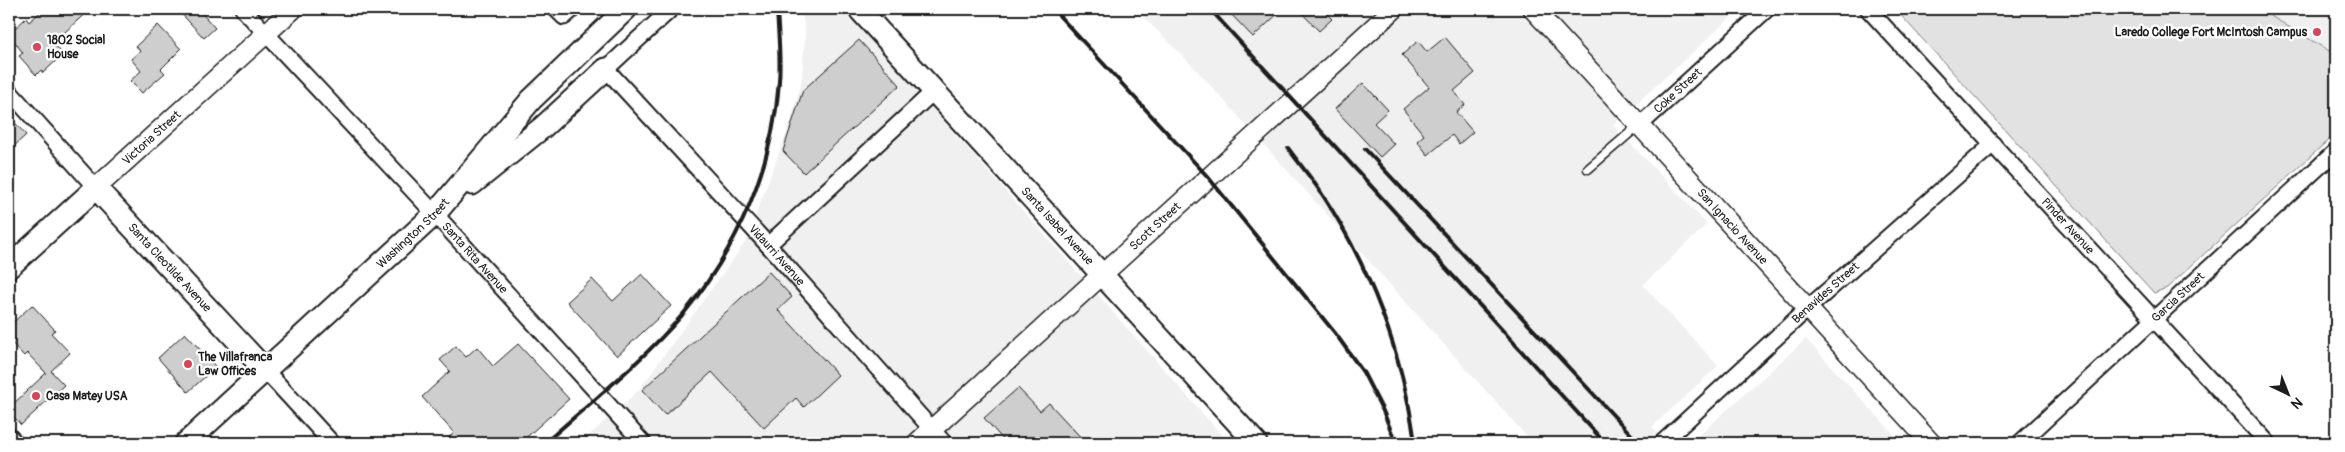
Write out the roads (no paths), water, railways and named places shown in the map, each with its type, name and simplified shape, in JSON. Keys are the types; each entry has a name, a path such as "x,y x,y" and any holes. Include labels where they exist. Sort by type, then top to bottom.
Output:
{"main road":[{"name":"Washington Street","path":"186,443 435,214 531,100 626,9"},
{"name":"Santa Isabel Avenue","path":"859,9 1256,443"},
{"path":"435,214 543,127 606,69"},
{"name":"Victoria Street","path":"9,267 96,188"},
{"name":"Santa Cleotilde Avenue","path":"96,188 266,370"}],"street":[{"name":"Santa Rita Avenue","path":"243,9 267,32 435,214 643,443"},
{"name":"Victoria Street","path":"96,188 293,9"},
{"path":"606,69 671,9"},
{"name":"Scott Street","path":"917,443 938,436 1103,274 1394,9"},
{"name":"San Ignacio Avenue","path":"1533,9 1931,443"},
{"name":"Coke Street","path":"1640,124 1767,9"},
{"name":"Pinder Avenue","path":"1868,9 2268,443"},
{"name":"Vidaurri Avenue","path":"606,69 768,245 938,436"},
{"name":"Santa Cleotilde Avenue","path":"9,91 96,188"},
{"path":"768,245 934,91"},
{"name":"Benavides Street","path":"1662,443 1807,309 1993,144"},
{"name":"Garcia Street","path":"2020,443 2336,151"},
{"name":"Santa Cleotilde Avenue","path":"266,370 332,443"},
{"path":"9,436 16,443"}],"lane":[{"name":"Coke Street","path":"1588,169 1640,124"}],"railway":[{"path":"545,443 617,380 668,331 703,288 721,261 736,233 761,175 775,113 780,63 777,9"},
{"path":"1053,9 1208,177 1335,333 1363,372 1383,411 1396,443"},
{"path":"1210,9 1605,443"},
{"path":"1288,148 1316,185 1338,220 1369,280 1393,344 1410,410 1415,443"},
{"path":"1365,149 1639,443"}],"place":[{"name":"Laredo College Fort McIntosh Campus","path":"2317,32"},
{"name":"1802 Social House","path":"37,47"},
{"name":"The Villafranca Law Offices","path":"188,364"},
{"name":"Casa Matey USA","path":"36,396"}]}
